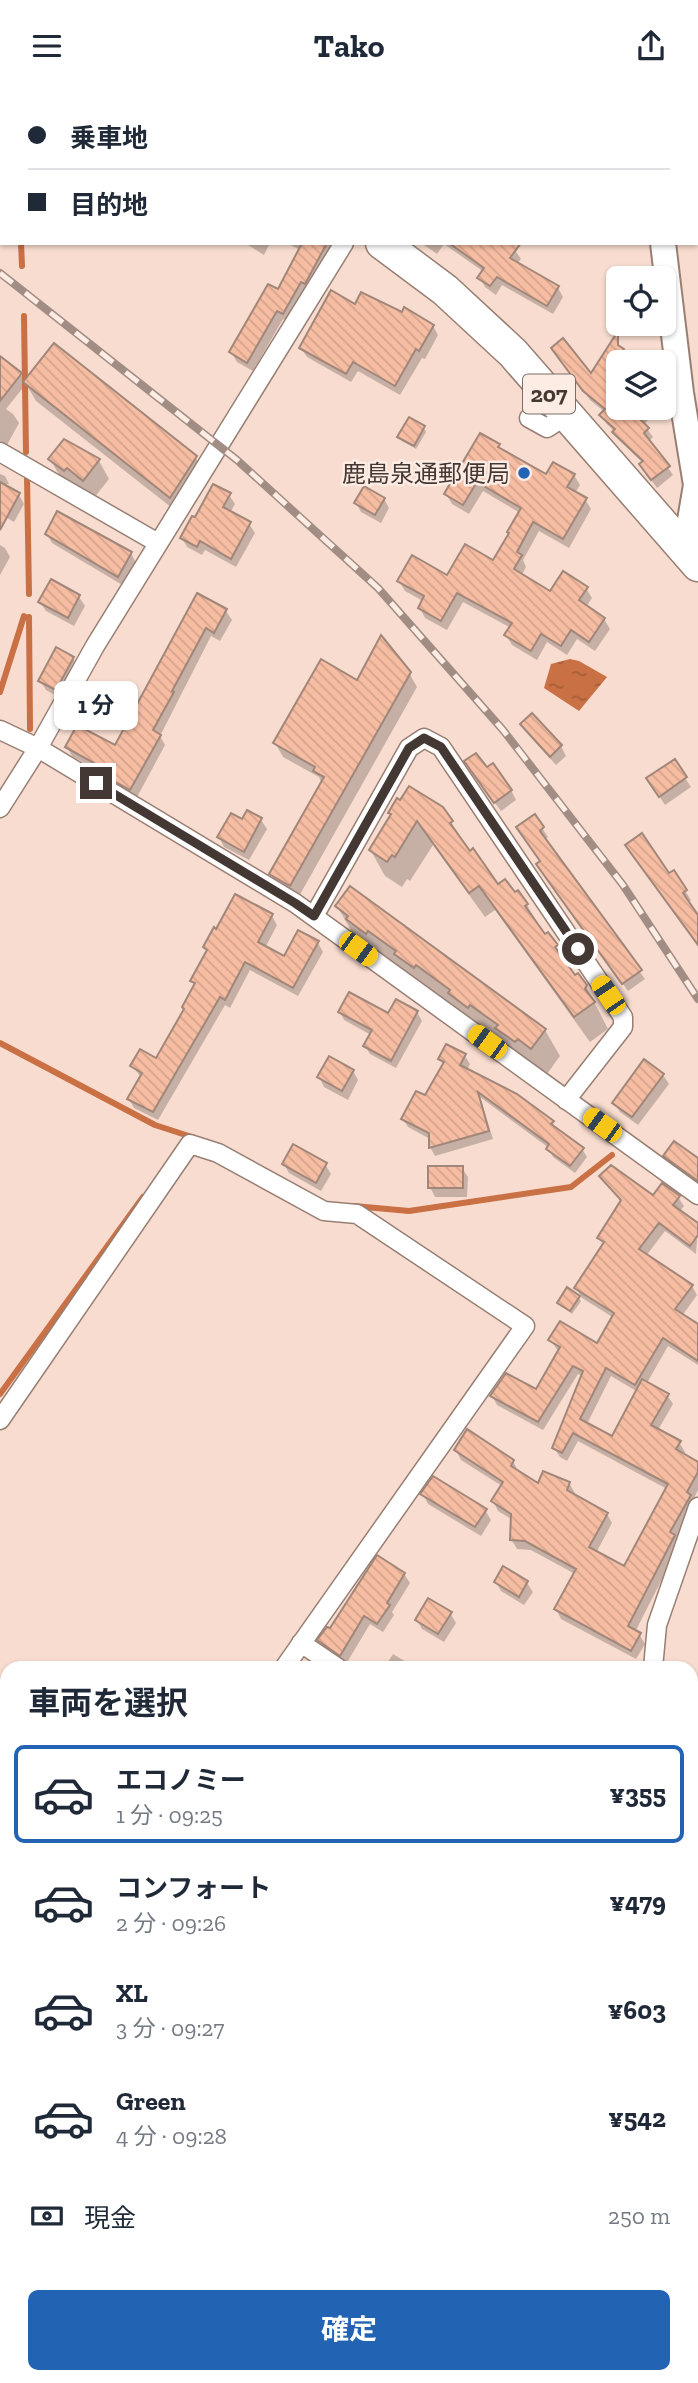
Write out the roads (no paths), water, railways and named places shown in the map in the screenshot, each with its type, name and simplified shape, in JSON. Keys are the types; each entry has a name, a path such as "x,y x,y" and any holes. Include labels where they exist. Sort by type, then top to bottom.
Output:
{"highway":[{"name":"207","path":"385,245 455,299 513,353 694,555"}],"main road":[{"path":"663,245 681,393 696,485 694,555"}],"street":[{"path":"0,808 38,748 95,646 343,245"},
{"path":"529,418 547,428 567,415"},
{"path":"0,452 158,544"},
{"path":"0,730 38,748 295,903 698,1195"},
{"path":"314,916 409,748 424,738 441,747 623,1017 623,1027 566,1100"},
{"path":"0,1420 190,1144 218,1153 324,1211 357,1214 525,1327 289,1661"},
{"path":"654,1661 657,1625 698,1507"},
{"path":"301,1643 328,1661"}],"water":[{"path":"570,659 579,661 607,677 579,711 544,688 551,664"}],"waterway":[{"path":"21,245 22,266"},
{"path":"24,316 26,452"},
{"path":"27,476 29,594"},
{"path":"0,692 24,616"},
{"path":"29,617 30,729"},
{"path":"0,1043 155,1125 195,1138"},
{"path":"354,1206 409,1211 571,1187 612,1155"},
{"path":"0,1394 143,1197"}],"railway":[{"path":"0,273 237,460 378,588 503,730 623,885 698,999"}],"place":[{"name":"鹿島泉通郵便局","path":"524,473"}]}
